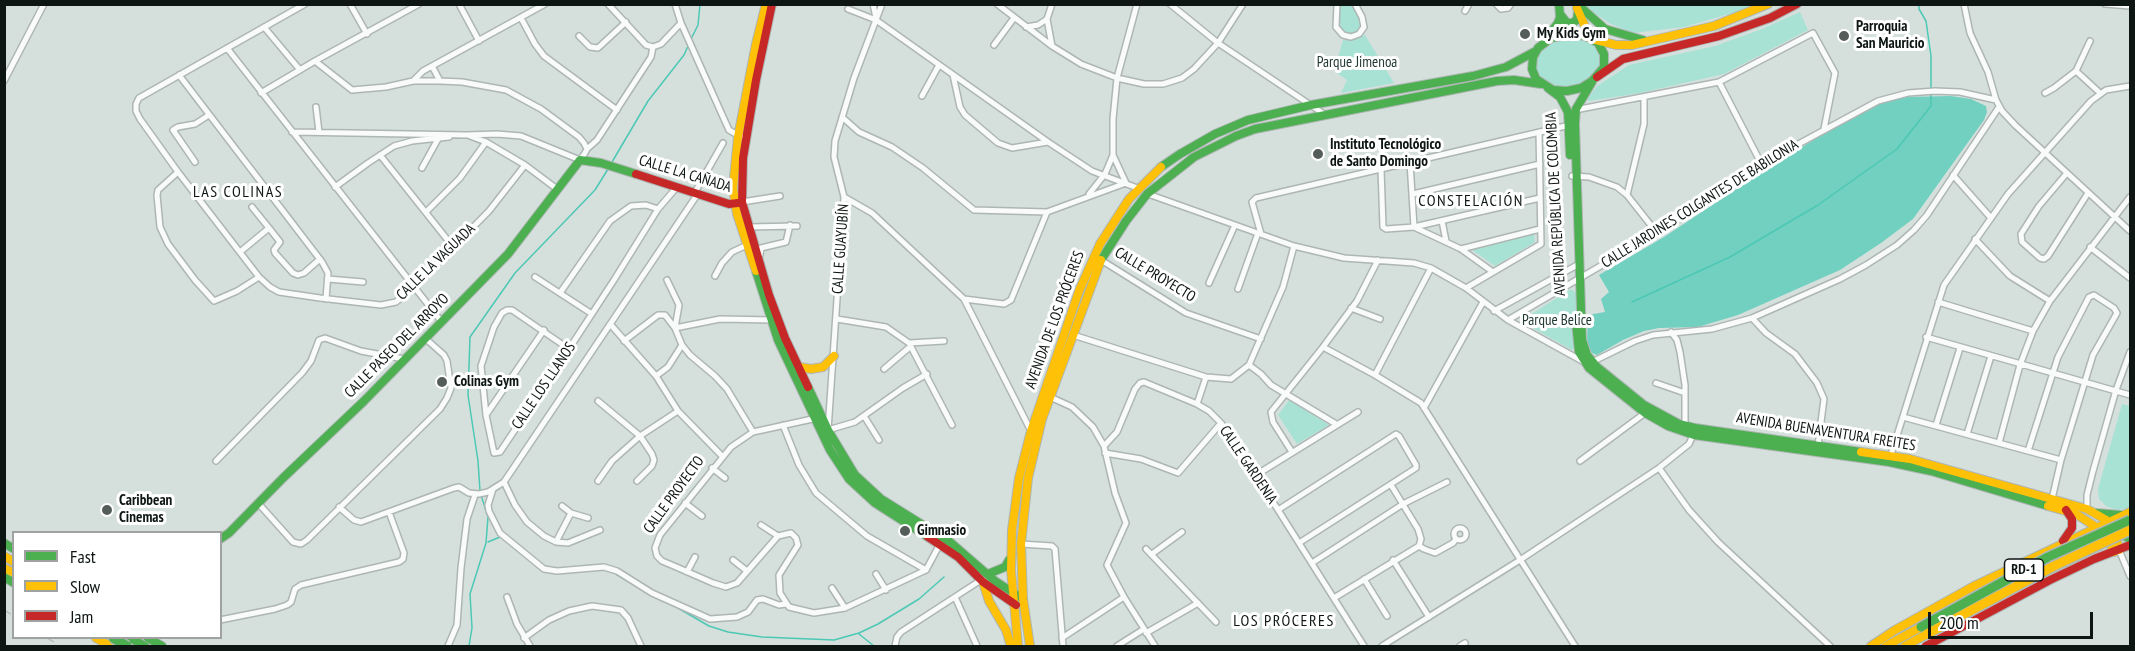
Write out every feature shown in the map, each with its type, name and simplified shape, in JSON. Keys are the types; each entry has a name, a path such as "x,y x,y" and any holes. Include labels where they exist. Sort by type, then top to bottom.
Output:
{"main road":[{"path":"766,4 756,44 742,137 738,203 747,245 775,320 839,466 860,491 875,503 942,541"},
{"path":"742,137 772,4"},
{"path":"1537,50 1551,38 1566,34 1580,34 1607,44 1624,45 1649,41 1714,26 1768,4"},
{"path":"1624,45 1611,54 1613,60 1719,36 1770,18 1797,4"},
{"path":"1577,7 1605,29 1634,39 1649,41"},
{"path":"1559,9 1567,23 1572,23 1577,20 1577,7"},
{"path":"1577,7 1592,38 1601,48 1604,67 1595,79"},
{"path":"1559,9 1557,25 1533,57 1532,69 1536,79 1553,90 1567,91 1581,88 1620,60"},
{"name":"AVENIDA DE LOS PRÓCERES","path":"1018,646 1012,592 1011,553 1016,493 1031,431 1091,261 1109,227 1165,164 1215,134 1248,120 1311,105 1473,76 1514,64 1537,50"},
{"path":"1514,64 1522,68 1524,74 1522,80"},
{"name":"AVENIDA REPÚBLICA DE COLOMBIA","path":"1587,362 1582,340 1577,279 1572,110 1595,79"},
{"name":"AVENIDA DE LOS PRÓCERES","path":"1030,646 1023,604 1021,544 1028,478 1042,419 1101,260 1143,191 1194,157 1236,135 1255,129 1497,81 1522,80 1544,85"},
{"name":"AVENIDA REPÚBLICA DE COLOMBIA","path":"1544,85 1572,110"},
{"name":"CALLE LA CAÑADA","path":"580,160 601,164 695,194 738,203"},
{"name":"CALLE PASEO DEL ARROYO","path":"222,538 364,401 508,254 580,160"},
{"path":"738,203 748,227 775,320 799,367 818,417 846,463 867,487 942,541 1013,603 1023,604"},
{"path":"799,367 811,369 823,367 834,356"},
{"name":"AVENIDA BUENAVENTURA FREITES","path":"1587,362 1645,413 1668,426 1818,445 1890,459 2066,510 2104,532 2118,553"},
{"name":"AVENIDA BUENAVENTURA FREITES","path":"1587,362 1644,405 1663,417 1691,429 1926,463 2091,511 2108,521"},
{"path":"2060,543 2072,528 2072,519 2066,510"},
{"path":"2091,511 2128,515"},
{"path":"2128,515 2120,522 2120,529 2124,536 2130,539"},
{"name":"RD-1","path":"1871,646 1964,591 2060,543 2108,521 2128,515"},
{"name":"RD-1","path":"1905,646 1924,631 2048,557 2128,515"},
{"path":"2108,521 2114,529 2118,553"},
{"name":"RD-1","path":"1886,646 1924,631 2130,530"},
{"path":"2082,533 2097,542 2098,552 2094,559"},
{"name":"RD-1","path":"1926,646 2094,559 2118,553 2130,545"},
{"path":"984,579 1005,567 1011,553"},
{"path":"984,579 1012,592 1023,604"},
{"path":"984,579 989,601 1006,630 1011,646"},
{"path":"99,639 110,646"}],"street":[{"path":"4,81 44,4"},
{"path":"305,4 179,75 327,269 326,299"},
{"path":"350,4 367,34"},
{"path":"261,93 419,4"},
{"path":"459,4 478,41"},
{"path":"413,81 423,71 545,4"},
{"path":"608,4 646,45 653,47 661,44 681,22"},
{"path":"675,4 729,130 742,137"},
{"path":"873,4 876,20"},
{"name":"CALLE GUAYUBÍN","path":"828,430 844,197 834,156 835,141 882,4"},
{"path":"997,4 1052,46 1081,64 1117,78 1144,84 1163,84 1182,78 1194,69 1218,42 1243,4"},
{"path":"1052,4 1047,19 1052,46"},
{"path":"1088,196 1105,174 1113,155 1113,119 1117,78 1137,4"},
{"path":"1170,4 1218,42 1324,114"},
{"path":"1337,4 1336,27 1343,35 1351,37 1359,34 1364,27 1355,4"},
{"path":"1465,11 1469,4"},
{"path":"1496,4 1501,9 1508,8 1511,4"},
{"path":"1964,4 1971,33 1988,72 1999,107 2015,126 2130,231"},
{"path":"2105,4 2130,6"},
{"path":"849,9 876,20 1092,171 1294,246 1344,258 1414,263 1431,268 1466,288 1508,320 1587,362 1635,341 1671,332 1689,333 1712,329 1752,318 1840,279 1897,245 1914,231 1927,215 1999,107"},
{"path":"521,18 544,56 617,110"},
{"path":"994,45 1014,18"},
{"path":"1026,27 1038,25 1047,19"},
{"path":"579,36 590,47 598,48 626,22"},
{"path":"264,27 300,70"},
{"path":"1572,110 1719,82 1812,33 1835,73 1824,129"},
{"path":"2045,93 2076,71 2090,41"},
{"path":"292,132 521,136 580,160 617,110 651,57 653,47"},
{"path":"227,48 441,321"},
{"path":"315,62 352,90 413,81 462,82 497,88 524,98 579,137 586,149"},
{"path":"922,96 939,65"},
{"path":"432,66 440,81"},
{"path":"2076,71 2100,93"},
{"name":"CALLE LA VAGUADA","path":"179,75 139,98 136,111 178,172 240,252 260,277 279,292 390,305 404,297 454,248 489,211 525,165"},
{"path":"952,75 960,107 965,115 998,143 1012,147 1048,142"},
{"path":"1719,82 1762,165"},
{"path":"1890,459 1944,285 2015,185 2100,93 2112,88 2130,86"},
{"name":"CALLE JARDINES COLGANTES DE BABILONIA","path":"1508,320 1657,233 1762,165 1878,101 1922,92 1947,91 1996,100"},
{"path":"1627,195 1644,124 1644,97"},
{"path":"316,107 319,132"},
{"path":"195,162 173,130 195,124 209,115"},
{"path":"842,117 859,132 892,147 923,168 974,210 1047,212 1126,183"},
{"path":"1238,290 1259,234 1252,202 1256,198 1572,125"},
{"path":"1466,288 1541,245 1539,132"},
{"path":"335,187 394,146 412,141 467,135 486,142 525,165 557,189"},
{"path":"422,168 438,139"},
{"path":"426,212 460,178 486,142"},
{"path":"339,507 354,520 361,522 453,488 459,487 477,495 504,482 611,325 695,194 723,144"},
{"path":"380,155 454,248"},
{"path":"1113,155 1126,183"},
{"path":"1410,162 1414,227"},
{"path":"1413,194 1540,164"},
{"path":"1381,169 1383,227 1414,227 1540,198"},
{"path":"178,172 158,190 160,227 168,244 195,280 214,301 260,277"},
{"path":"2067,173 2039,206 2021,234 2022,242 2044,259 2088,193"},
{"path":"1953,175 1991,218"},
{"path":"1574,176 1604,181 1627,195 1657,233"},
{"name":"CALLE LOS LLANOS","path":"544,330 512,310 502,313 494,327 483,359 481,375 493,452 498,454 592,314 658,209 676,188"},
{"path":"738,203 780,196"},
{"path":"844,197 872,213 964,299 1031,431"},
{"path":"1998,443 2020,365 2033,331 2050,301 2130,197"},
{"path":"560,293 610,221 631,206 646,205 658,209"},
{"path":"252,207 280,242 275,253 293,273 298,275 304,273 320,259"},
{"path":"964,299 1004,304 1011,300 1047,212"},
{"path":"1442,221 1446,242"},
{"path":"757,257 760,255 761,248 786,242 790,225"},
{"path":"1209,283 1235,225"},
{"path":"748,227 797,226"},
{"path":"1414,227 1461,249 1493,272"},
{"path":"240,252 269,228"},
{"path":"1461,249 1540,229"},
{"path":"1975,239 2010,276 2050,301"},
{"path":"716,276 722,263 732,252 747,245"},
{"path":"1073,335 1206,377 1231,379 1249,365 1283,287 1294,246"},
{"path":"2090,248 2130,278"},
{"name":"CALLE PROYECTO","path":"1101,260 1186,313 1261,339"},
{"path":"1292,452 1270,415 1352,308 1378,260"},
{"path":"1494,311 1577,265"},
{"path":"1375,375 1431,268"},
{"path":"535,276 592,314"},
{"path":"328,279 363,282"},
{"path":"668,280 679,305 675,328"},
{"path":"2028,451 2063,346 2092,295 2114,308 2117,313 2093,355 2061,460 2052,499"},
{"path":"1424,408 1483,302"},
{"path":"1938,302 2033,331"},
{"path":"1352,308 1380,319"},
{"path":"624,341 661,315 667,316 682,345 727,389 753,432"},
{"path":"837,318 886,327 910,344 952,425"},
{"path":"1752,318 1766,333 1795,354 1817,383 1824,399 1818,445"},
{"path":"675,328 720,320 775,320"},
{"path":"611,325 656,376 678,411 722,456"},
{"path":"486,415 544,330 569,349"},
{"path":"1382,646 1520,560 1659,468 1689,444 1691,429 1680,352 1677,340 1671,332"},
{"path":"216,461 302,374 311,361 319,340 326,338 361,351 404,359"},
{"path":"1926,338 2130,395"},
{"path":"258,503 293,542 301,544 440,409 451,388 447,361 444,354 426,339"},
{"path":"884,369 910,344 944,340"},
{"path":"656,376 668,367 682,345"},
{"path":"1323,347 1415,398 1424,408 1575,646"},
{"path":"1936,425 1960,348"},
{"path":"2091,511 2087,495 2116,390 2130,352"},
{"path":"1967,434 1991,357"},
{"path":"1249,365 1262,374 1271,385 1336,424"},
{"path":"828,430 855,422 927,374"},
{"path":"1197,404 1206,377"},
{"name":"CALLE GARDENIA","path":"1104,446 1117,432 1135,389 1140,383 1144,382 1209,411 1221,423 1256,475 1364,646"},
{"path":"1656,383 1685,393"},
{"path":"1050,397 1072,407 1093,427 1104,446 1115,493 1126,523 1107,565 1155,646"},
{"path":"598,401 640,436 654,459 652,466 637,481"},
{"path":"597,481 612,461 640,436 678,411"},
{"path":"1256,475 1358,412"},
{"path":"1580,461 1645,413"},
{"path":"864,416 879,440"},
{"name":"CALLE PROYECTO","path":"778,536 736,583 726,587 662,561 657,556 655,548 660,535 731,447 753,432 818,417"},
{"path":"1903,417 2061,460"},
{"path":"1105,453 1141,459 1178,473 1221,423"},
{"path":"783,425 799,465 816,493 867,536 926,570"},
{"path":"1278,510 1396,434 1400,436 1416,468 1299,543"},
{"path":"712,468 725,478"},
{"path":"1659,468 1703,527 1746,570 1830,646"},
{"path":"504,482 515,505 527,522 544,536 556,542 568,543 600,530"},
{"path":"1312,563 1403,504 1447,482"},
{"path":"1334,598 1419,546 1421,539 1418,529 1391,484"},
{"path":"490,490 489,512 500,533 544,569 557,571 596,567 610,569 652,593 710,619 737,617 748,612 757,600 763,599 779,605 786,604"},
{"path":"448,646 457,625 467,519 477,495"},
{"path":"685,503 702,516"},
{"path":"562,506 571,513 588,518"},
{"path":"222,620 287,605 291,602 295,589 301,585 399,562 403,559 404,553 389,512"},
{"path":"556,542 571,513"},
{"path":"761,525 778,536 791,533 798,542 797,548 779,574 778,586 786,604 794,609 814,613 846,608 926,570 942,541"},
{"path":"1152,554 1182,532"},
{"path":"1419,546 1435,553 1456,539"},
{"path":"1021,544 1052,546 1055,549 1063,646"},
{"path":"1146,549 1216,622"},
{"path":"2118,553 2130,576"},
{"path":"687,572 694,557"},
{"path":"733,560 747,572"},
{"path":"1393,560 1429,617"},
{"path":"876,574 886,590"},
{"path":"895,646 901,632 984,579"},
{"path":"1364,579 1388,616"},
{"path":"832,588 846,608"},
{"path":"507,597 524,638 530,646"},
{"path":"955,597 977,646"},
{"path":"1062,638 1124,597"},
{"path":"1117,646 1198,603"},
{"path":"524,638 549,620 569,611 592,606 621,610 628,618 641,646"}],"green space":[{"path":"1340,5 1351,5 1358,13 1362,24 1355,33 1345,33 1338,27"},
{"path":"1583,5 1752,5 1684,27 1633,33 1609,23"},
{"path":"1800,12 1808,30 1724,74 1640,93 1589,101 1587,99 1597,86 1629,65 1715,46"},
{"name":"Parque Jimenoa","path":"1365,35 1394,83 1341,93 1347,80 1334,71 1343,40"},
{"path":"1577,37 1593,43 1600,51 1600,70 1577,87 1555,87 1540,78 1535,72 1537,57 1544,47 1554,40"},
{"path":"1951,96 1971,99 1986,106 1987,112 1984,120 1913,219 1881,243 1840,270 1738,315 1698,327 1659,328 1644,331 1597,355 1592,353 1587,343 1588,315 1605,312 1601,299 1609,292 1599,275 1664,237 1779,161 1850,118 1885,100"},
{"path":"1534,234 1535,242 1495,266 1472,250 1475,247"},
{"name":"Parque Belice","path":"1571,289 1576,293 1577,347 1572,350 1524,323 1525,318"},
{"path":"1289,400 1329,425 1297,444 1278,415"},
{"path":"2122,404 2130,406 2130,508 2117,510 2106,506 2099,499 2098,489"}],"waterway":[{"path":"691,39 698,25 700,4"},
{"path":"1919,4 1919,9 1926,21 1931,56 1931,89"},
{"path":"612,162 648,101 684,55 688,46"},
{"path":"1632,302 1730,257 1818,205 1897,149 1931,106 1931,93"},
{"path":"480,491 468,395 470,337 515,273 595,190 608,169"},
{"path":"469,646 472,628 470,594 486,543 488,517 481,495"},
{"path":"488,542 500,537"},
{"path":"561,573 586,571"},
{"path":"616,574 648,593"},
{"path":"671,604 709,626 728,632 762,637 834,640 859,633 878,624 919,599 944,577"},
{"path":"859,634 874,646"}],"railway":[{"path":"4,610 12,615"},
{"path":"49,639 61,646"}],"traffic: fast":[{"path":"1544,41 1558,23 1559,4"},
{"path":"1577,4 1605,29 1643,40"},
{"path":"1560,14 1567,23 1572,23 1577,20 1578,11"},
{"path":"1574,33 1598,43 1604,54 1604,67 1592,81 1581,88 1567,91 1553,90 1536,79 1532,69 1533,57 1538,48 1551,38 1574,33"},
{"path":"1161,167 1215,134 1248,120 1311,105 1473,76 1506,67 1536,51"},
{"path":"1101,260 1147,194 1194,157 1236,136 1255,129 1497,81 1514,80 1541,84"},
{"path":"1592,82 1576,109 1575,124 1582,340 1587,355 1597,367 1644,405 1679,424 1861,452"},
{"path":"1548,88 1560,97 1568,112 1570,155"},
{"path":"222,538 364,401 508,254 580,160 601,163 636,174"},
{"path":"756,271 778,340 830,450 849,479 875,503 928,537"},
{"path":"1576,323 1579,352 1589,368 1645,413 1668,426 1694,435 1889,462 1931,471 2048,506"},
{"path":"808,387 828,430 855,475 881,499 950,542 995,581 1023,599"},
{"path":"2096,513 2121,515"},
{"path":"1921,627 2048,557 2130,520"},
{"path":"2120,529 2124,536 2130,539"},
{"path":"4,543 12,548"},
{"path":"988,574 1005,567 1009,560"},
{"path":"4,577 12,582"},
{"path":"115,639 127,646"},
{"path":"132,639 145,646"},
{"path":"150,639 162,646"}],"traffic: slow":[{"path":"756,271 737,214 733,188 738,137 766,4"},
{"path":"1596,40 1616,45 1632,45 1714,26 1768,4"},
{"path":"1577,8 1590,38"},
{"path":"1018,646 1011,570 1012,530 1019,478 1031,431 1079,291 1100,244 1129,199 1161,167"},
{"path":"1030,646 1023,599 1021,544 1028,478 1042,419 1101,260"},
{"path":"799,367 811,369 823,367 834,356"},
{"path":"1861,452 1910,459 2087,509 2108,521 2114,529 2119,550"},
{"path":"2048,506 2076,514 2104,532 2114,552"},
{"path":"1871,646 1974,586 2130,512"},
{"path":"1927,634 2054,566 2130,530"},
{"path":"4,556 12,561"},
{"path":"4,568 12,572"},
{"path":"983,582 989,601 1006,630 1011,646"},
{"path":"1886,646 1921,627"},
{"path":"1905,646 1927,634"},
{"path":"98,639 110,646"}],"traffic: jam":[{"path":"772,4 743,158 742,202 769,295 785,338 808,387"},
{"path":"1597,77 1623,59 1719,36 1770,18 1797,4"},
{"path":"636,174 729,204 738,203"},
{"path":"2063,541 2072,528 2072,519 2066,510"},
{"path":"928,537 958,557 983,582 1016,605"},
{"path":"1926,646 2050,580 2130,545"}],"place":[{"name":"My Kids Gym","path":"1525,34"},
{"name":"Parroquia San Mauricio","path":"1844,36"},
{"name":"Instituto Tecnológico de Santo Domingo","path":"1318,154"},
{"name":"Colinas Gym","path":"442,382"},
{"name":"Caribbean Cinemas","path":"107,510"},
{"name":"Gimnasio","path":"905,531"}],"district":[{"name":"LAS COLINAS","path":"238,192"},
{"name":"CONSTELACIÓN","path":"1471,201"},
{"name":"LOS PRÓCERES","path":"1284,621"}]}
